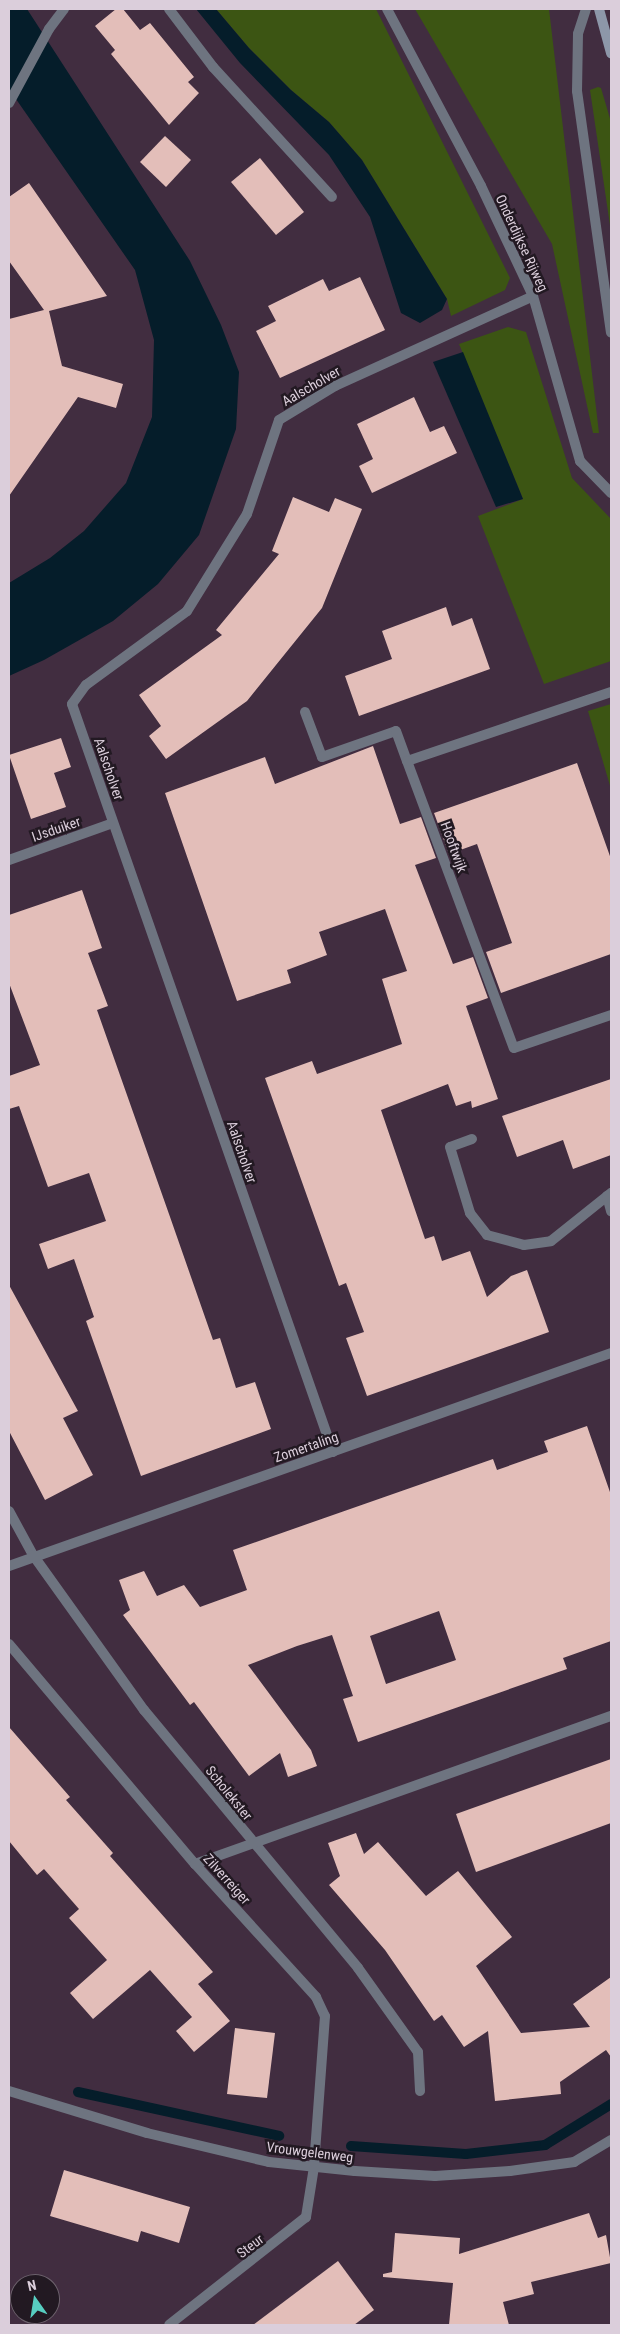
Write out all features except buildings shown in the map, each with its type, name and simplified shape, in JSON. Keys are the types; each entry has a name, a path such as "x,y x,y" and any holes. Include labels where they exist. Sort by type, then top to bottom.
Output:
{"main road":[{"path":"599,9 611,52"}],"street":[{"path":"9,103 49,28 64,9"},
{"path":"170,9 213,67 332,197"},
{"name":"Onderdijkse Rijweg","path":"387,9 481,186 533,296 580,461 611,493"},
{"path":"586,9 578,34 577,91 611,334"},
{"name":"Aalscholver","path":"333,1452 72,704 86,685 187,611 247,514 280,420 335,386 533,296"},
{"path":"305,712 322,757 396,731 407,761 611,692"},
{"name":"Hooftwijk","path":"407,761 514,1048 611,1016"},
{"name":"IJsduiker","path":"9,860 113,823"},
{"path":"472,1140 450,1147 470,1213 487,1235 524,1245 551,1241 609,1194"},
{"path":"609,1194 611,1211"},
{"name":"Zomertaling","path":"9,1566 33,1555 333,1452 611,1353"},
{"name":"Scholekster","path":"9,1511 33,1555 144,1710 252,1843 358,1968 418,2052 420,2091"},
{"name":"Zilverreiger","path":"9,1644 195,1864 316,1998 325,2016 314,2167"},
{"path":"195,1864 611,1716"},
{"name":"Vrouwgelenweg","path":"9,2091 146,2133 270,2162 314,2167 435,2176 510,2171 574,2162 611,2140"},
{"name":"Steur","path":"169,2325 306,2217 314,2167"}],"green space":[{"path":"216,9 376,9 510,278 505,290 451,316 447,299 362,160 329,122 291,90 249,48"},
{"path":"415,9 549,9 599,433 593,433 552,244"},
{"path":"598,87 601,88 611,122 611,232 590,90"},
{"path":"508,327 526,332 572,478 611,519 611,661 544,684 478,516 523,499 459,344"},
{"path":"611,704 611,789 588,711"}],"water":[{"path":"9,9 27,9 190,261 221,325 239,372 236,429 199,535 158,584 113,621 44,660 9,676 9,583 50,558 84,531 126,483 152,417 154,340 135,270 9,89"},
{"path":"196,9 216,9 249,48 291,90 329,122 362,160 447,299 442,310 420,323 401,313 370,217 329,155 240,63"},
{"path":"463,352 523,499 496,507 433,362"}],"waterway":[{"path":"78,2092 279,2136"},
{"path":"351,2146 466,2154 545,2145 611,2104"}]}
